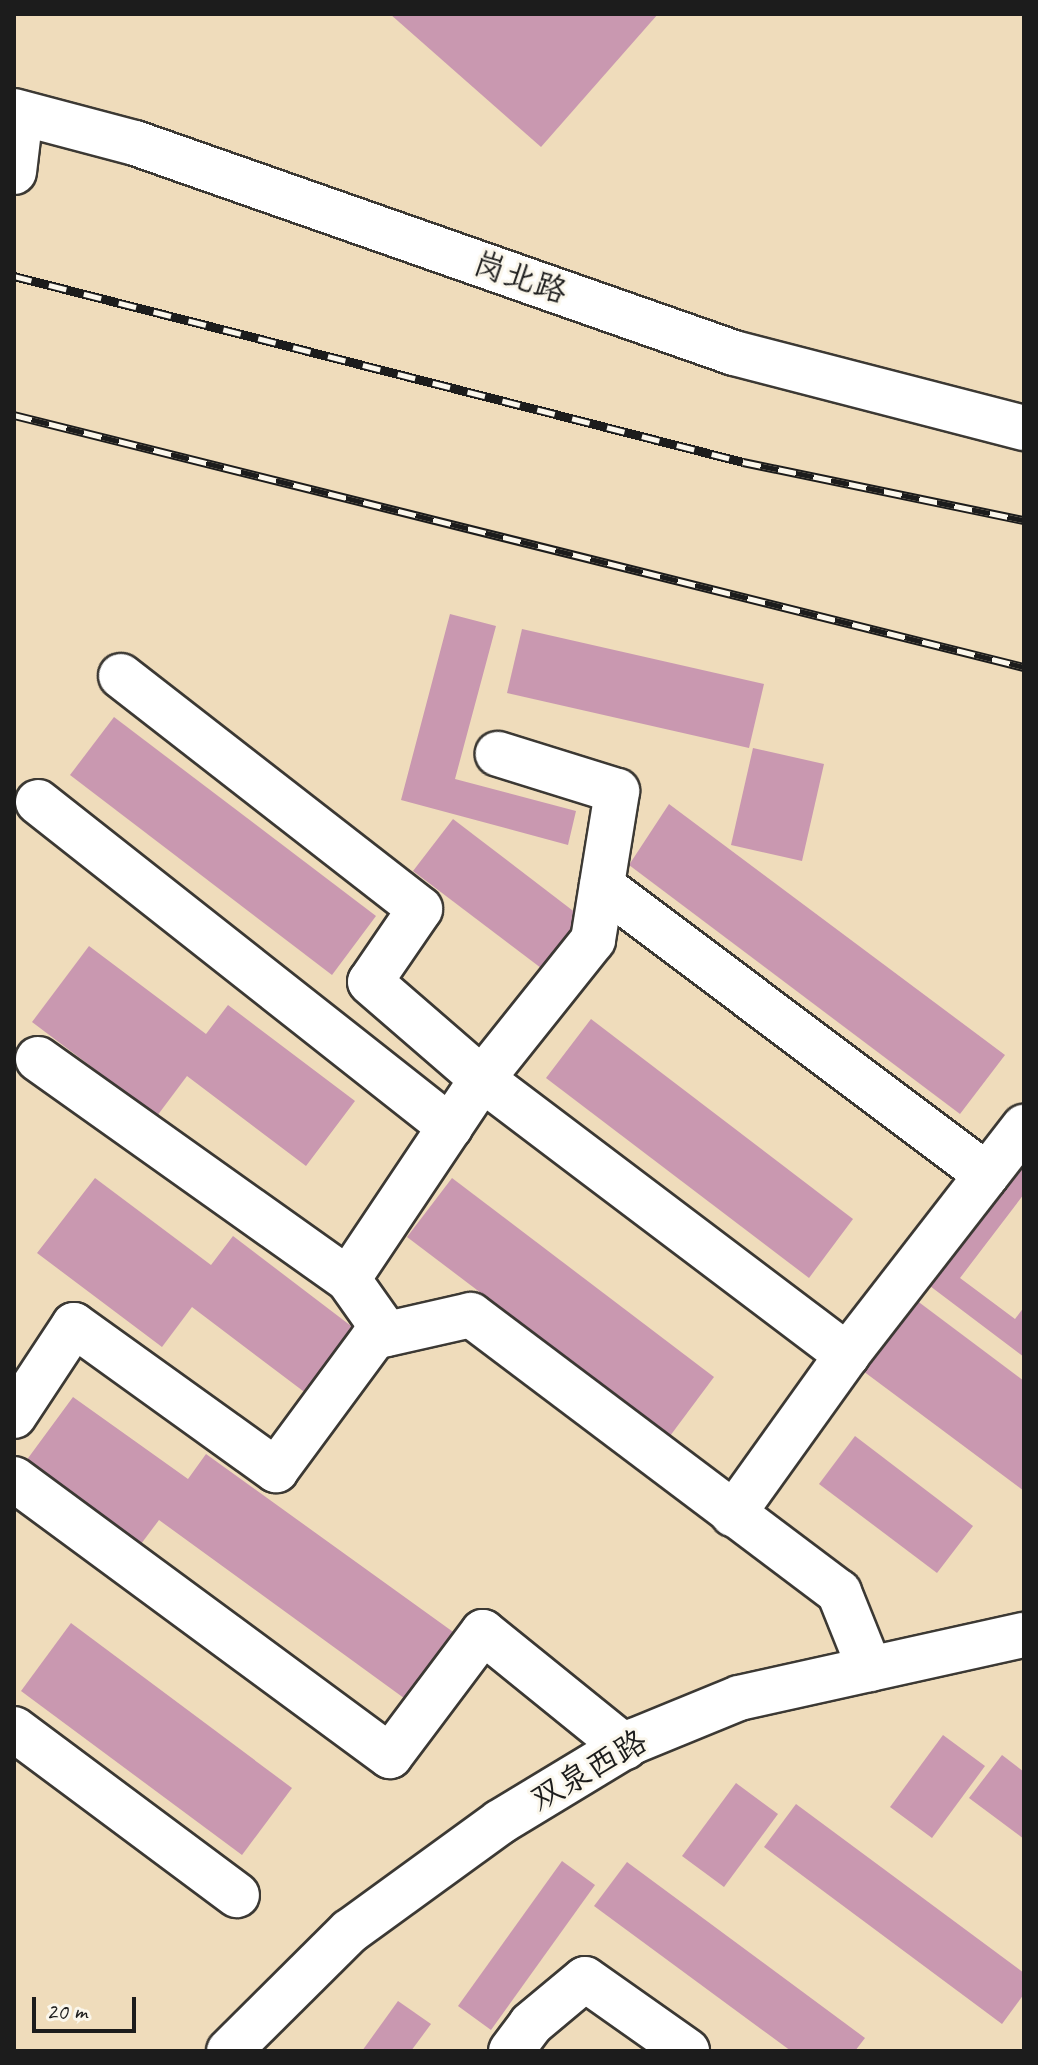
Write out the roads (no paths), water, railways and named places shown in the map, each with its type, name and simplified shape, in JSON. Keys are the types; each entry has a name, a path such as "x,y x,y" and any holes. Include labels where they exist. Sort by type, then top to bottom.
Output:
{"street":[{"path":"14,172 17,112"},
{"name":"岗北路","path":"17,112 135,143 734,353 1024,428"},
{"path":"121,676 420,909 370,982 482,1079 847,1355"},
{"path":"348,1279 482,1079 593,940 617,791 498,754"},
{"path":"38,802 450,1127"},
{"path":"602,886 987,1175"},
{"path":"38,1059 348,1279 387,1334"},
{"path":"733,1514 847,1355 1024,1127"},
{"path":"14,1416 74,1325 276,1470 374,1337 471,1315 839,1592 870,1669"},
{"path":"14,1479 390,1756 483,1632 625,1747"},
{"name":"双泉西路","path":"229,2051 350,1931 500,1822 625,1747 739,1698 1024,1635"},
{"path":"14,1729 237,1895"},
{"path":"511,2051 531,2024 585,1979 687,2051"}],"railway":[{"path":"14,276 743,462 1024,520"},
{"path":"14,415 1024,667"}]}
